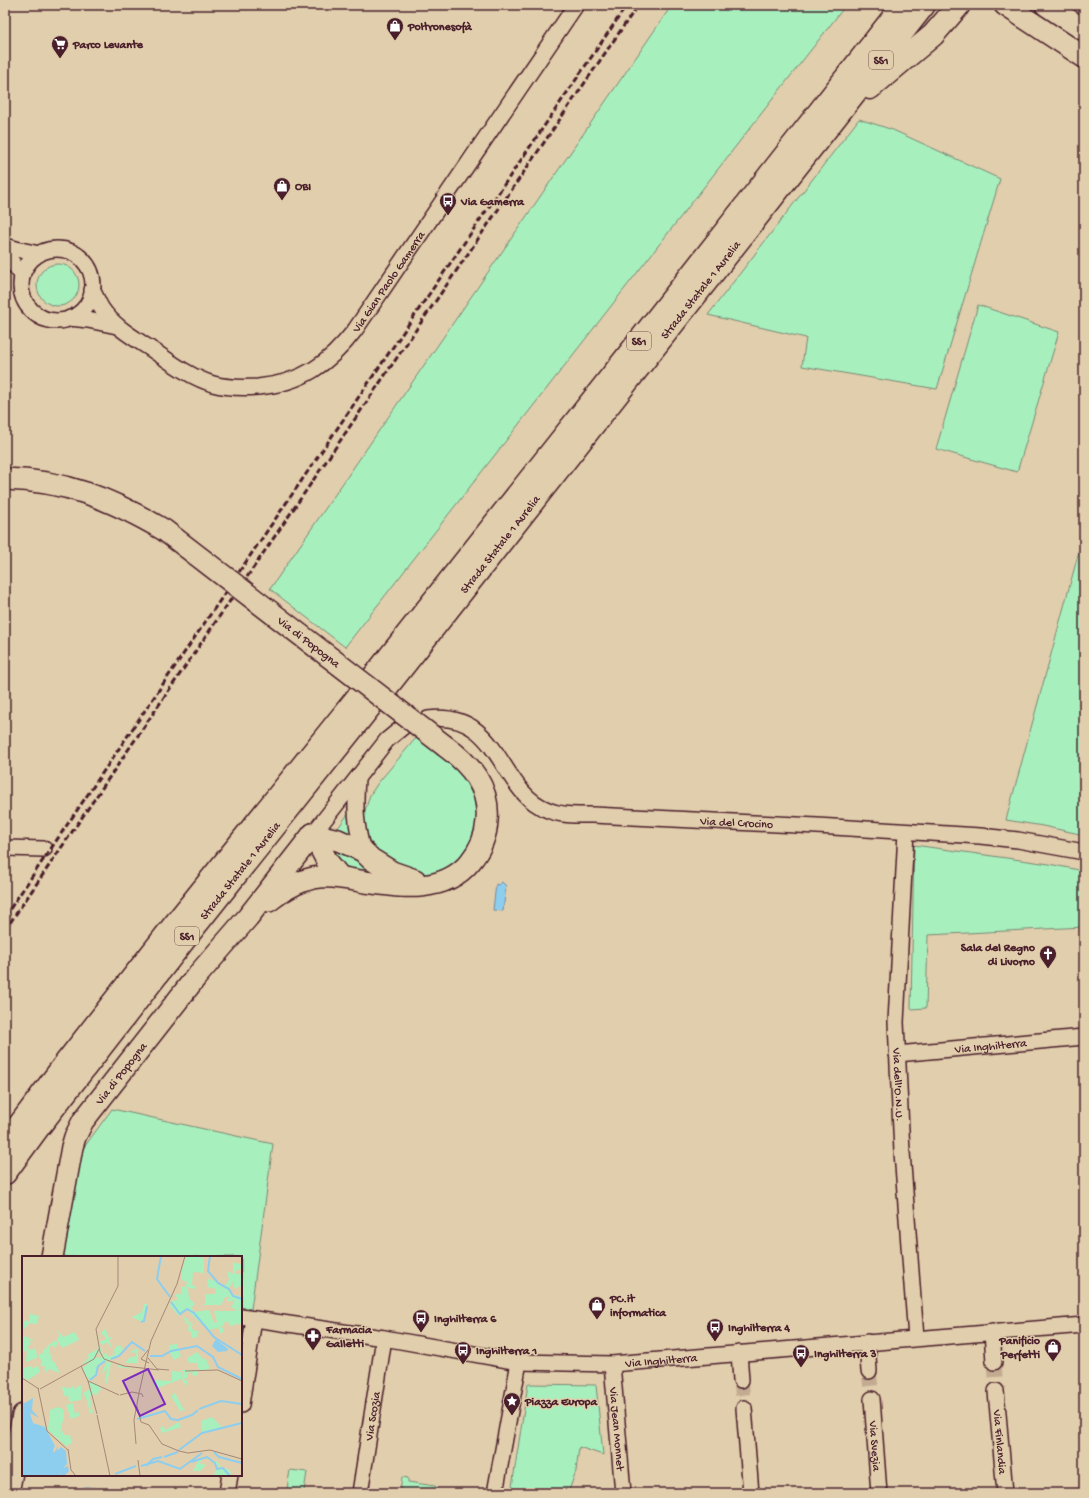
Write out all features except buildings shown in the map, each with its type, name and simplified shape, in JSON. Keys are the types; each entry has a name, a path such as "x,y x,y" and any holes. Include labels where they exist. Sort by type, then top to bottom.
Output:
{"highway":[{"name":"Strada Statale 1 Aurelia","path":"903,5 625,358 380,681 839,115 924,5"},
{"path":"839,115 933,35 959,5"},
{"name":"Strada Statale 1 Aurelia","path":"5,1144 59,1071 166,935 366,698 188,935 42,1122 5,1173"}],"main road":[{"path":"1005,5 1084,57"},
{"path":"1046,5 1084,30"},
{"name":"Via di Popogna","path":"5,479 46,482 88,493 123,507 164,530 445,746 466,764 482,786 488,805 483,841 477,854 467,865 448,880 434,884 409,887 365,882 340,877 311,878 293,884 248,917"},
{"path":"313,834 338,840 363,851 371,859 392,872 407,878 434,884"},
{"path":"313,834 327,861 340,877"},
{"name":"Via di Popogna","path":"52,1256 72,1147 83,1121 196,978 248,917 313,834"},
{"path":"8,1493 22,1420"}],"street":[{"name":"Via Gian Paolo Gamerra","path":"92,290 102,309 117,326 185,371 212,383 240,388 272,385 301,376 318,368 340,350 355,330 576,5"},
{"path":"5,246 16,250 39,254"},
{"path":"57,249 72,252 87,265 93,284 91,296 85,307 76,316 59,321 48,320 33,312 26,303 21,292 22,275 28,263 39,254 45,251 57,249"},
{"path":"5,253 22,275"},
{"name":"Via Gian Paolo Gamerra","path":"70,318 117,326"},
{"name":"Via del Crocino","path":"428,718 453,720 473,728 494,748 516,784 530,800 548,810 567,815 593,815 980,836 1018,840 1084,852"},
{"path":"363,851 355,812 357,779 387,740 404,726"},
{"name":"Via di Popogna","path":"313,834 357,779"},
{"name":"Via dell'O.N.U.","path":"906,832 896,1015 902,1152 916,1338"},
{"path":"5,848 44,849"},
{"name":"Via Inghilterra","path":"898,1054 1084,1037"},
{"path":"242,1390 247,1318"},
{"name":"Via Inghilterra","path":"247,1318 384,1338 519,1362 612,1364 1084,1324"},
{"path":"992,1331 994,1362"},
{"name":"Via Scozia","path":"360,1493 384,1338"},
{"path":"867,1342 869,1371"},
{"path":"739,1353 741,1380"},
{"path":"495,1493 519,1362"},
{"name":"Via Jean Monnet","path":"612,1364 623,1493"},
{"name":"Via Finlandia","path":"996,1391 1005,1493"},
{"name":"Via Svezia","path":"872,1400 879,1493"},
{"path":"744,1408 751,1493"},
{"path":"227,1493 230,1476"}],"green space":[{"path":"672,5 846,5 345,647 270,589"},
{"path":"859,119 893,130 1000,179 937,389 802,366 806,338 708,315"},
{"path":"54,264 62,264 70,267 76,273 79,285 76,297 70,303 62,306 54,306 46,303 40,297 37,289 37,281 40,273 46,267"},
{"path":"978,305 1059,332 1017,472 936,449"},
{"path":"1084,533 1084,835 1006,820"},
{"path":"416,738 454,765 473,796 478,820 472,848 444,873 428,877 393,869 370,845 364,814 370,795 378,783"},
{"path":"348,814 354,837 336,831"},
{"path":"331,845 340,845 378,874 340,867"},
{"path":"914,845 1049,864 1084,871 1084,927 928,935 926,1008 911,1009"},
{"path":"112,1109 273,1144 251,1309 242,1307 242,1256 65,1256 63,1254 82,1150"},
{"path":"528,1384 596,1385 603,1455 579,1447 576,1471 568,1493 511,1493"},
{"path":"290,1470 307,1472 304,1491 287,1489"},
{"path":"402,1477 408,1478 408,1482 435,1486 438,1490 437,1493 400,1493"}],"water":[{"path":"502,882 506,886 503,911 493,910 496,884 498,885"},
{"path":"86,1487 113,1490 119,1493 69,1493"}],"tunnel":[{"path":"994,1362 996,1391"},
{"path":"869,1371 872,1399"},
{"path":"741,1380 744,1408"}],"railway":[{"path":"239,572 627,5"},
{"path":"247,577 638,5"},
{"path":"5,916 227,590"},
{"path":"5,930 234,595"}],"place":[{"name":"Poltronesofà","path":"395,41"},
{"name":"Parco Levante","path":"60,59"},
{"name":"OBI","path":"282,201"},
{"name":"Via Gamerra","path":"448,216"},
{"name":"Sala del Regno di Livorno","path":"1048,969"},
{"name":"PC.it informatica","path":"597,1320"},
{"name":"Inghilterra 6","path":"421,1333"},
{"name":"Inghilterra 4","path":"715,1342"},
{"name":"Farmacia Galletti","path":"313,1351"},
{"name":"Panificio Perfetti","path":"1053,1362"},
{"name":"Inghilterra 1","path":"463,1365"},
{"name":"Inghilterra 3","path":"801,1368"},
{"name":"Piazza Europa","path":"512,1416"}]}
